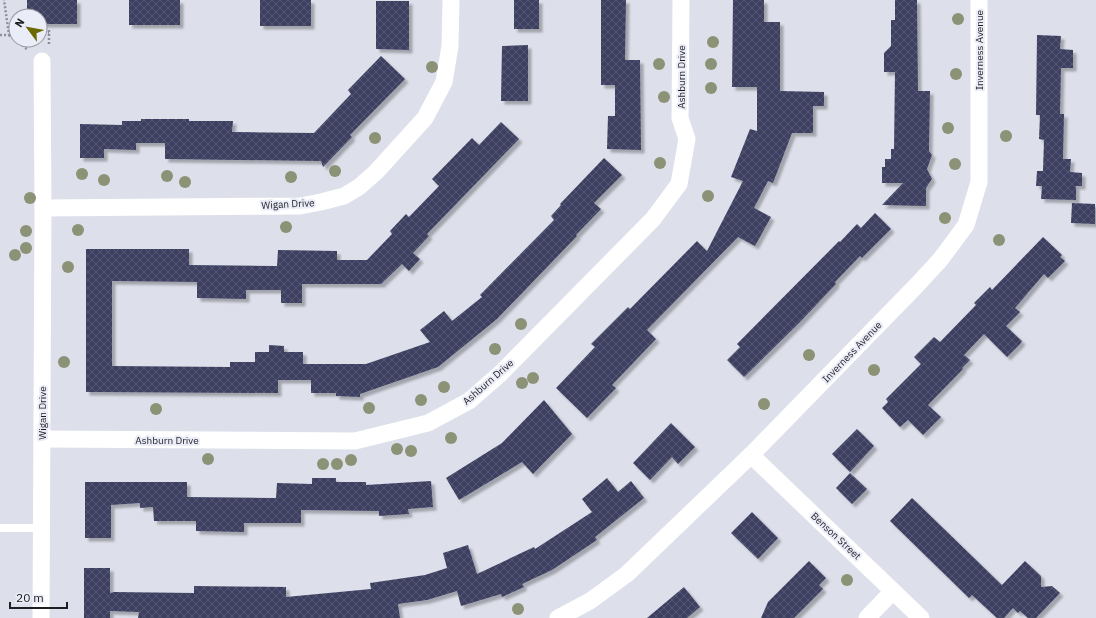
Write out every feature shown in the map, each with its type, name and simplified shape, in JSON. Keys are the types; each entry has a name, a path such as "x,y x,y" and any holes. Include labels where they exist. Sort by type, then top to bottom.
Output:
{"street":[{"name":"Wigan Drive","path":"43,208 300,206 344,196 359,187 376,172 425,118 444,82 450,46 451,0"},
{"name":"Ashburn Drive","path":"42,439 355,441 428,423 468,401 500,374 653,219 678,184 687,139 680,118 681,0"},
{"name":"Inverness Avenue","path":"558,618 590,601 627,574 751,455 940,260 966,225 979,182 979,0"},
{"name":"Wigan Drive","path":"42,61 42,618"},
{"name":"Benson Street","path":"751,455 921,618"},
{"path":"866,618 893,590"}],"lane":[{"path":"0,528 42,528"}],"path":[{"path":"4,0 8,28"}],"building":[{"path":"27,0 77,0 77,24 48,24 48,8 27,8"},
{"path":"129,0 180,0 180,25 129,25"},
{"path":"260,0 311,0 311,26 260,26"},
{"path":"514,0 539,0 539,29 514,29"},
{"path":"601,0 626,0 625,60 640,60 641,150 607,149 608,116 615,116 615,85 601,85"},
{"path":"733,0 764,0 764,22 780,22 780,91 824,92 824,106 813,106 813,133 792,133 773,183 768,181 754,208 771,217 755,246 738,237 647,330 656,339 612,385 616,388 587,418 556,388 595,347 591,344 628,307 630,309 697,241 707,251 743,181 731,177 750,129 757,131 757,87 732,87"},
{"path":"895,0 917,0 918,91 930,91 929,151 932,155 927,169 932,179 926,188 926,206 882,205 903,183 882,183 882,167 885,167 885,159 891,159 891,149 894,149 895,72 884,72 884,53 891,46 891,20 895,20"},
{"path":"376,1 409,1 409,50 376,49"},
{"path":"1037,35 1061,36 1060,49 1073,50 1073,68 1061,68 1060,114 1064,114 1063,159 1071,159 1070,172 1082,173 1082,186 1075,186 1076,200 1041,199 1042,186 1036,186 1037,171 1043,171 1044,140 1039,139 1040,115 1036,115"},
{"path":"528,45 528,101 501,101 502,46"},
{"path":"381,56 405,79 350,135 352,137 323,167 321,161 165,159 165,143 136,143 136,150 104,149 104,158 80,158 80,124 122,125 122,121 141,121 141,119 189,119 189,121 233,121 232,132 314,133 351,94 348,90"},
{"path":"501,122 519,139 427,234 429,236 413,253 420,259 409,271 402,264 381,284 302,284 302,303 281,303 281,290 246,290 246,299 197,298 197,282 112,281 112,366 230,367 230,362 255,362 255,352 269,352 269,345 284,346 284,352 303,352 303,364 366,364 430,342 420,330 444,311 452,321 482,297 480,295 554,220 551,216 561,205 560,204 604,158 622,175 594,203 601,209 497,319 438,367 360,394 360,397 336,396 336,393 311,393 311,380 278,380 278,393 86,392 86,249 189,249 189,265 277,266 278,250 337,251 337,260 367,260 392,234 390,231 406,214 409,217 439,186 432,179 472,138 479,145"},
{"path":"1072,203 1095,204 1095,224 1071,223"},
{"path":"875,213 891,229 862,258 860,256 800,322 744,377 727,360 740,347 737,344 839,241 840,242 857,224 861,228"},
{"path":"1043,237 1062,255 1060,257 1065,261 1048,278 1044,274 1015,308 1020,312 1006,326 1022,341 1020,344 1007,357 984,334 964,355 970,360 962,368 963,369 928,405 941,417 923,435 908,420 900,427 882,408 888,402 886,399 921,364 914,357 934,337 940,342 976,305 974,303 990,287 992,290"},
{"path":"544,400 572,434 533,474 522,462 459,500 446,478 502,443"},
{"path":"671,423 695,447 678,464 672,457 650,480 633,463"},
{"path":"857,429 874,446 850,472 832,454"},
{"path":"850,473 867,489 852,504 836,488"},
{"path":"312,478 336,478 336,482 366,482 366,485 431,481 433,507 408,509 409,514 379,516 379,511 301,510 301,523 244,523 244,532 196,531 196,521 154,521 153,507 140,508 140,503 111,505 111,538 85,538 85,482 187,482 187,497 276,498 277,483 312,484"},
{"path":"607,478 618,492 631,481 644,498 595,537 597,540 552,570 522,584 524,587 502,597 501,594 461,606 457,591 427,600 398,604 400,618 138,618 139,612 110,611 110,618 84,618 84,568 110,568 110,593 194,593 194,586 286,587 286,597 371,589 370,583 425,575 447,568 443,553 468,545 477,574 534,547 535,549 592,512 582,499"},
{"path":"912,498 1002,585 1025,561 1041,576 1041,587 1052,586 1060,593 1036,618 1028,618 1020,611 1018,613 1013,608 1004,618 997,618 972,595 969,598 890,521"},
{"path":"752,512 778,538 758,559 731,533"},
{"path":"809,561 826,578 819,585 823,589 794,618 761,618 768,602"},
{"path":"684,587 700,607 687,618 647,618"}]}
